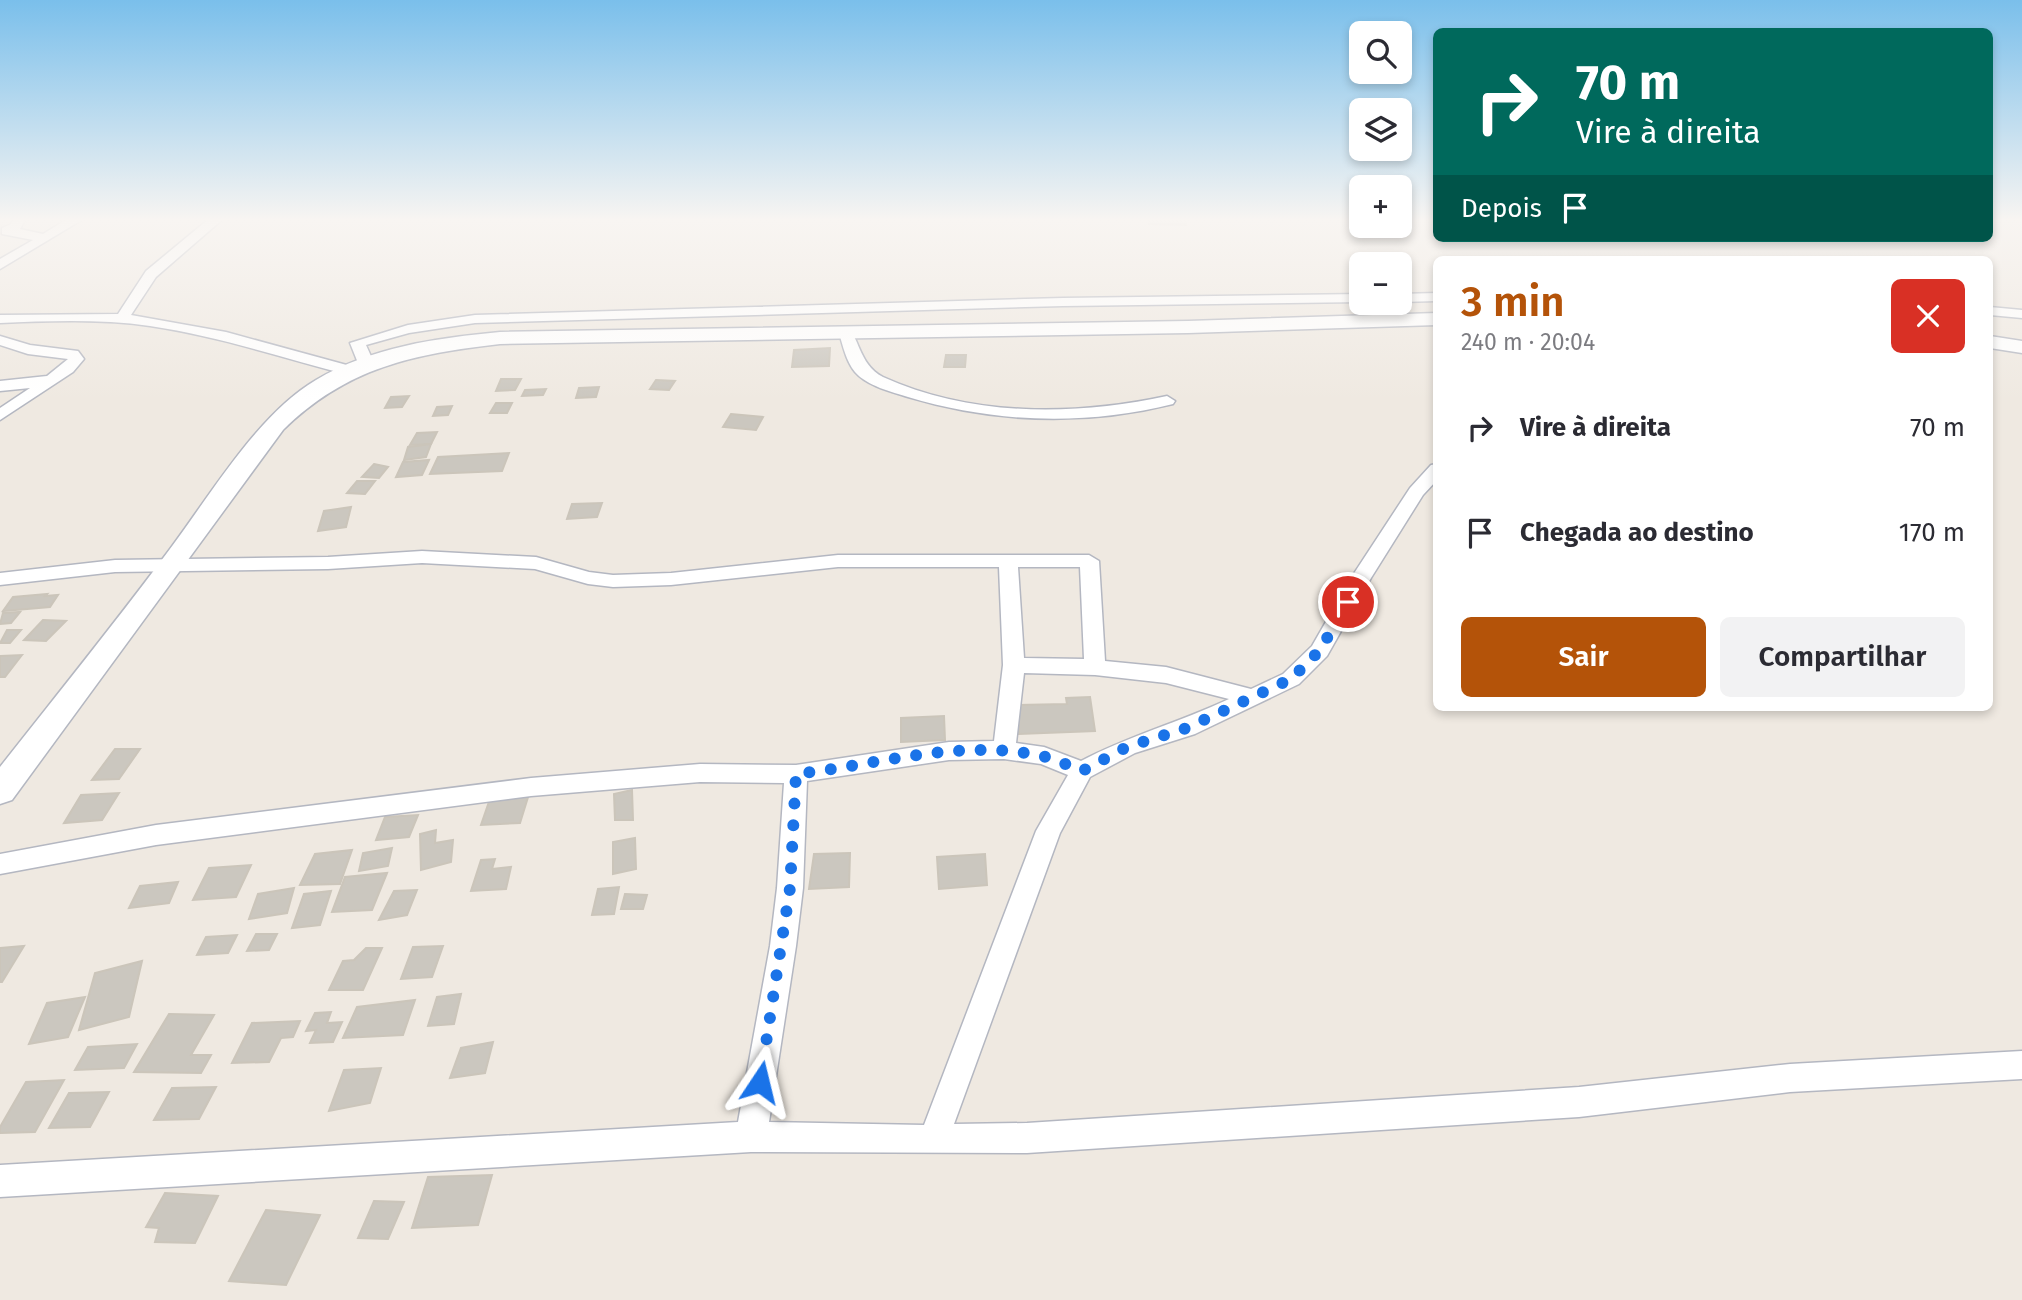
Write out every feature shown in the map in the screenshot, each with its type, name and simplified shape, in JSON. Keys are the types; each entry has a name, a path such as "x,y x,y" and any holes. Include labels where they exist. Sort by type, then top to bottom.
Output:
{"main road":[{"path":"0,791 283,416 291,407 358,366 412,350 500,338 1433,319"},
{"path":"1993,342 2022,347"}],"street":[{"path":"121,320 148,279"},
{"path":"1412,298 1433,297"},
{"path":"0,320 149,322 358,366 358,343 408,329 475,319 1063,302 1349,298"},
{"path":"1993,311 2022,314"},
{"path":"846,333 862,371 887,384 933,401 1044,414 1109,412 1167,401"},
{"path":"0,340 29,349 73,354 76,359 68,369 0,415"},
{"path":"0,386 51,380"},
{"path":"933,1140 1048,831 1082,771 1127,747 1187,728 1291,679 1320,650 1416,492 1433,473"},
{"path":"0,579 102,566 328,564 422,557 481,558 536,563 588,578 613,581 671,579 838,561 1089,561 1095,667"},
{"path":"1004,750 1014,665 1008,563"},
{"path":"1014,665 1095,667 1166,675 1252,697"},
{"path":"0,864 156,835 531,787 700,773 796,774 949,751 1004,750 1044,756 1082,771"},
{"path":"751,1137 783,946 790,888 796,774"},
{"path":"0,1181 751,1137 933,1140 1027,1138 1579,1102 1790,1078 2022,1065"}],"building":[{"path":"830,348 829,366 792,367 794,350"},
{"path":"946,355 966,355 965,367 944,367"},
{"path":"501,379 521,379 515,390 496,391"},
{"path":"656,380 675,381 669,390 650,389"},
{"path":"599,387 596,397 576,398 579,388"},
{"path":"546,389 543,395 522,396 525,390"},
{"path":"409,396 402,407 385,408 391,397"},
{"path":"496,403 512,403 507,413 490,413"},
{"path":"452,406 448,415 433,416 437,407"},
{"path":"731,414 763,417 756,430 723,427"},
{"path":"437,432 431,444 410,445 417,433"},
{"path":"431,444 426,457 404,460 408,447"},
{"path":"509,453 502,471 430,474 438,457"},
{"path":"429,460 422,475 396,477 403,462"},
{"path":"374,464 388,467 379,478 362,477"},
{"path":"357,481 375,481 365,494 347,493"},
{"path":"602,503 597,517 567,519 572,504"},
{"path":"351,507 346,527 318,531 324,511"},
{"path":"47,594 45,596 58,595 50,607 3,611 13,597"},
{"path":"20,612 11,623 0,624 3,613"},
{"path":"43,620 66,621 46,641 24,640"},
{"path":"7,630 21,630 10,643 0,643"},
{"path":"22,655 5,677 0,677 0,656"},
{"path":"1090,697 1095,731 1019,734 1018,705 1067,704 1066,698"},
{"path":"944,716 945,740 901,742 901,718"},
{"path":"115,749 140,749 119,779 92,780"},
{"path":"632,790 633,820 615,820 614,794"},
{"path":"119,793 102,820 64,823 81,795"},
{"path":"529,794 520,823 481,825 491,796"},
{"path":"418,815 409,837 376,840 385,817"},
{"path":"436,830 435,843 453,840 451,862 421,870 420,834"},
{"path":"635,838 636,869 613,874 613,842"},
{"path":"392,848 388,866 359,871 363,853"},
{"path":"352,850 340,884 300,885 315,854"},
{"path":"850,853 849,887 809,889 814,854"},
{"path":"985,854 987,885 939,889 937,857"},
{"path":"495,859 492,869 511,867 506,889 471,891 481,860"},
{"path":"251,865 236,897 193,900 209,868"},
{"path":"387,873 372,910 332,912 345,877"},
{"path":"178,882 169,903 129,908 140,886"},
{"path":"619,887 614,914 592,915 598,889"},
{"path":"294,888 287,913 249,919 258,894"},
{"path":"417,890 407,915 379,920 394,891"},
{"path":"331,891 320,925 292,928 304,894"},
{"path":"625,894 647,895 643,909 621,909"},
{"path":"256,934 277,934 269,950 247,951"},
{"path":"237,935 228,953 197,955 206,937"},
{"path":"24,946 2,982 0,982 0,948"},
{"path":"443,946 432,977 401,979 413,947"},
{"path":"366,948 382,948 363,990 329,990 343,961 354,960"},
{"path":"142,961 129,1017 79,1030 95,973"},
{"path":"461,994 454,1024 428,1026 437,997"},
{"path":"85,997 68,1037 29,1044 47,1003"},
{"path":"415,1000 403,1035 343,1038 357,1007"},
{"path":"331,1012 327,1023 342,1022 333,1042 310,1043 316,1030 306,1031 315,1013"},
{"path":"169,1014 214,1015 191,1055 211,1055 201,1073 134,1072"},
{"path":"300,1021 293,1037 281,1038 269,1062 232,1063 252,1023"},
{"path":"493,1042 485,1073 450,1078 461,1048"},
{"path":"137,1044 124,1068 75,1070 88,1047"},
{"path":"381,1068 370,1103 329,1111 344,1070"},
{"path":"64,1080 35,1132 0,1133 0,1127 26,1082"},
{"path":"216,1087 199,1119 154,1120 172,1088"},
{"path":"109,1092 90,1127 49,1128 69,1093"},
{"path":"492,1175 478,1225 412,1228 428,1177"},
{"path":"165,1193 218,1196 195,1243 155,1242 159,1228 146,1227"},
{"path":"374,1201 404,1202 388,1239 358,1238"},
{"path":"266,1210 320,1215 286,1285 229,1281"}],"route":[{"path":"760,1082 790,888 796,774 949,751 1004,750 1044,756 1082,771 1127,747 1187,728 1291,679 1320,650 1348,602"}]}
